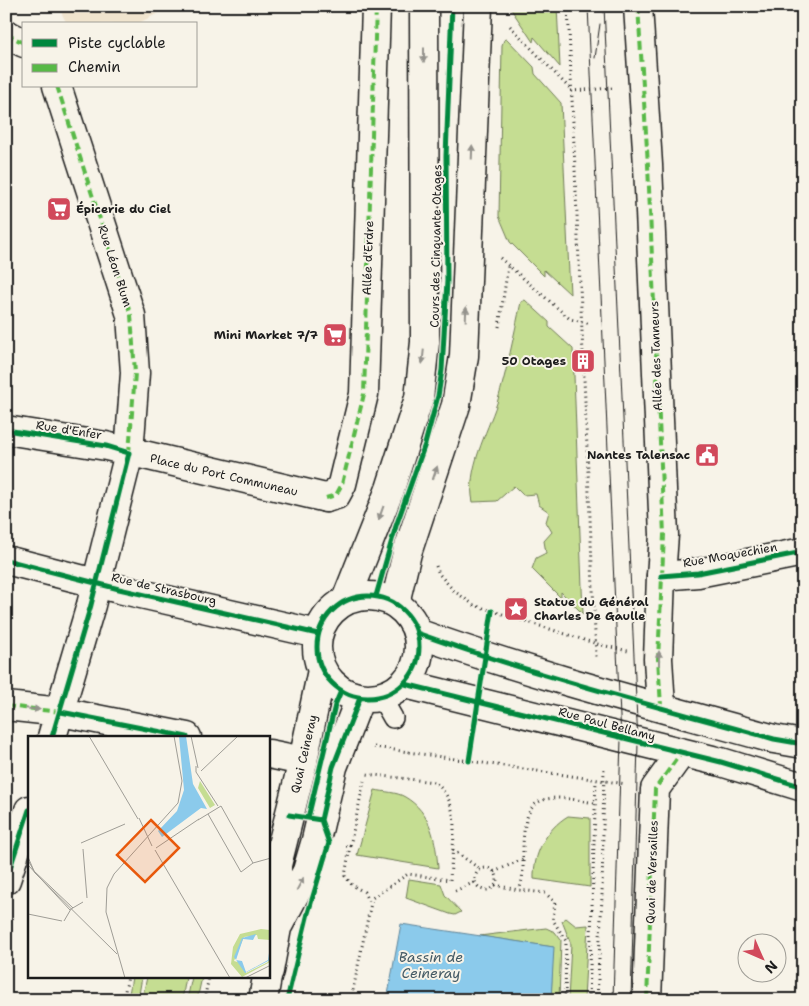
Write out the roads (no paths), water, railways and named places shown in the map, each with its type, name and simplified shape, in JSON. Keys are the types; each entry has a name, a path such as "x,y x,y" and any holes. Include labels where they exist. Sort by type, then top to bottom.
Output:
{"street":[{"name":"Allée d'Erdre","path":"326,498 336,495 342,484 364,394 376,6"},
{"name":"Cours des Cinquante Otages","path":"346,600 390,489 419,398 425,342 424,6"},
{"path":"395,603 407,553 456,405 464,356 478,6"},
{"name":"Allée des Tanneurs","path":"638,6 664,535 658,660 661,706"},
{"path":"6,34 22,42"},
{"name":"Rue Léon Blum","path":"58,88 131,315 135,373 128,453"},
{"name":"Rue d'Enfer","path":"6,430 106,446 128,453"},
{"name":"Place du Port Communeau","path":"128,453 326,498"},
{"path":"52,736 96,584 128,453"},
{"name":"Rue Moquechien","path":"661,576 698,573 803,552"},
{"name":"Rue de Strasbourg","path":"6,560 96,584 318,634"},
{"path":"361,596 376,596 395,603 405,611 417,632 419,648 417,663 404,684 378,704 341,691 329,682 322,670 316,646 318,634 324,620 334,608 346,600 361,596"},
{"path":"417,632 485,657 774,739 803,744"},
{"name":"Quai Ceineray","path":"270,966 277,928 277,865 303,761 322,670"},
{"name":"Rue Paul Bellamy","path":"404,684 476,700 721,762 803,787"},
{"name":"Quai Ceineray","path":"277,928 307,871 333,767 378,704"},
{"path":"6,706 60,712 182,736"},
{"name":"Quai de Versailles","path":"647,1000 655,789 681,753"},
{"path":"270,754 303,761"},
{"path":"6,880 28,813"},
{"path":"263,1000 268,978"}],"water":[{"name":"Bassin de Ceineray","path":"401,924 554,947 551,1000 387,1000"}],"tram line":[{"path":"588,6 621,739 613,1000"},
{"path":"604,6 638,743 631,1000"},
{"path":"595,58 600,24"}],"place":[{"name":"Épicerie du Ciel","path":"59,209"},
{"name":"Mini Market 7/7","path":"335,335"},
{"name":"50 Otages","path":"583,361"},
{"name":"Nantes Talensac","path":"707,455"},
{"name":"Statue du Général Charles De Gaulle","path":"516,609"}]}
